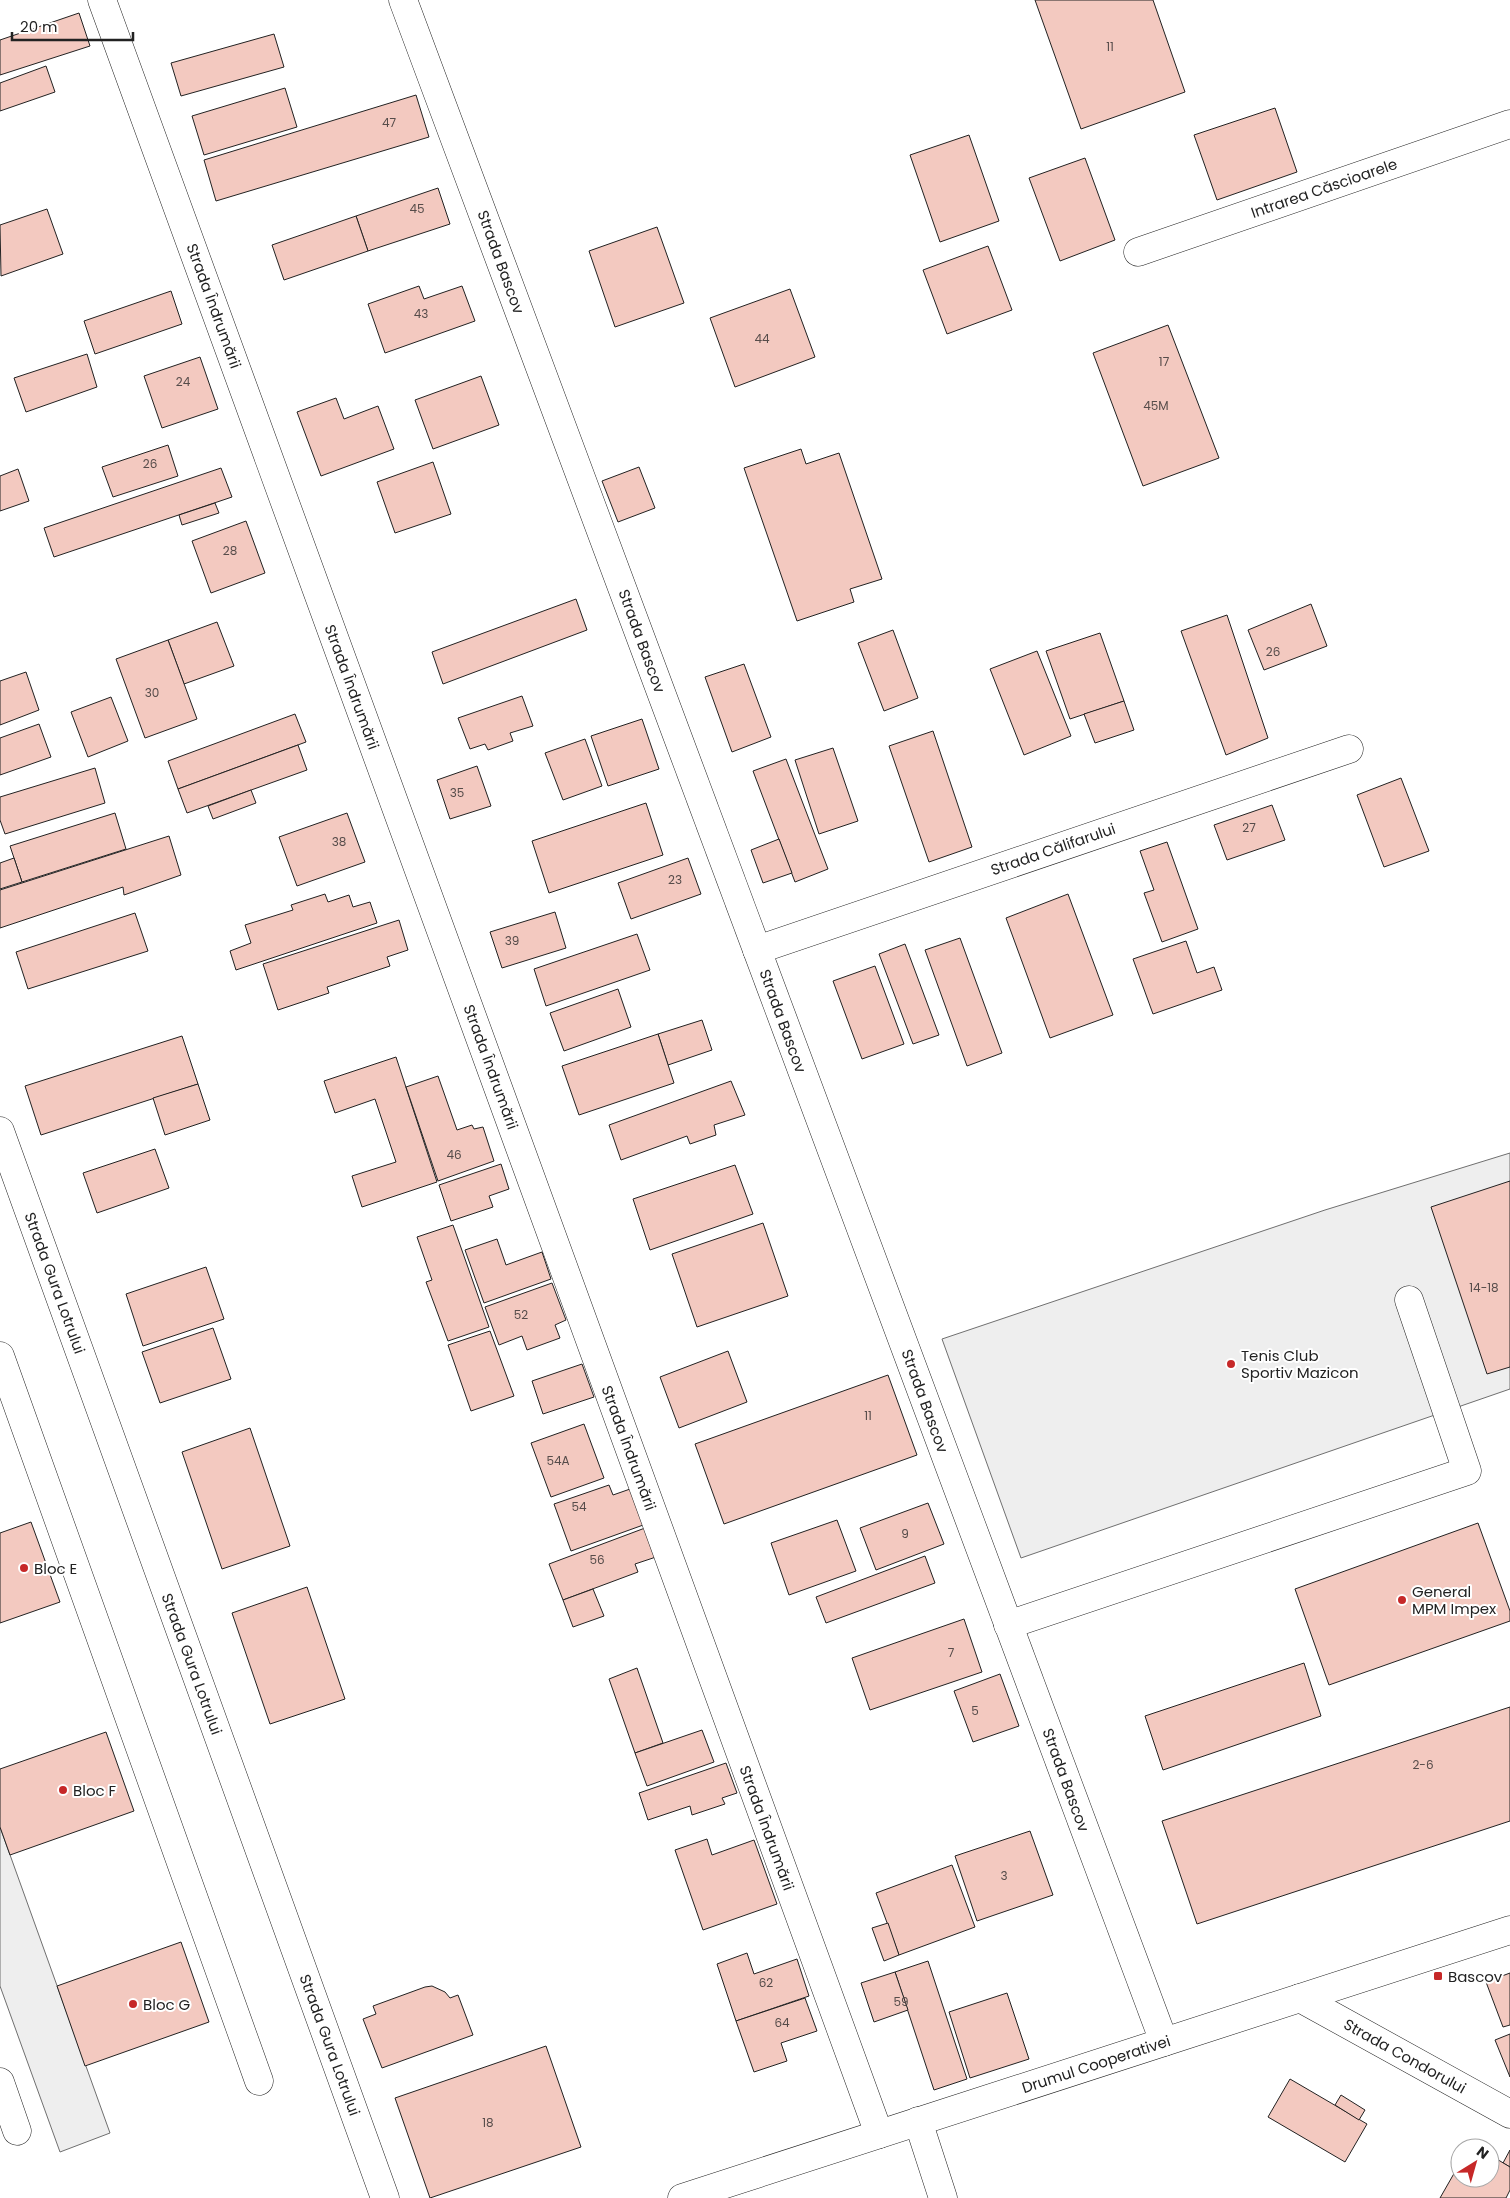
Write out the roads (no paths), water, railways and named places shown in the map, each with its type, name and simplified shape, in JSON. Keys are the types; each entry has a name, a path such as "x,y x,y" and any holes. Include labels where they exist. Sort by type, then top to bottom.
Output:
{"street":[{"name":"Strada Îndrumării","path":"102,0 878,2134"},
{"name":"Strada Bascov","path":"403,0 1164,2042"},
{"name":"Intrarea Căscioarele","path":"1138,252 1510,124"},
{"name":"Strada Călifarului","path":"757,950 1349,749"},
{"name":"Strada Gura Lotrului","path":"0,1131 385,2198"},
{"path":"1008,1625 1468,1472 1409,1300"},
{"path":"0,1356 8,1405 259,2081"},
{"name":"Drumul Cooperativei","path":"682,2198 1510,1930"},
{"name":"Strada Condorului","path":"1300,1998 1510,2114"},
{"path":"0,2083 17,2131"},
{"path":"918,2121 943,2198"}],"place":[{"name":"Tenis Club Sportiv Mazicon","path":"1231,1364"},
{"name":"Bloc E","path":"24,1568"},
{"name":"General MPM Impex","path":"1402,1600"},
{"name":"Bloc F","path":"63,1790"},
{"name":"Bascov","path":"1438,1976"},
{"name":"Bloc G","path":"133,2004"}]}
